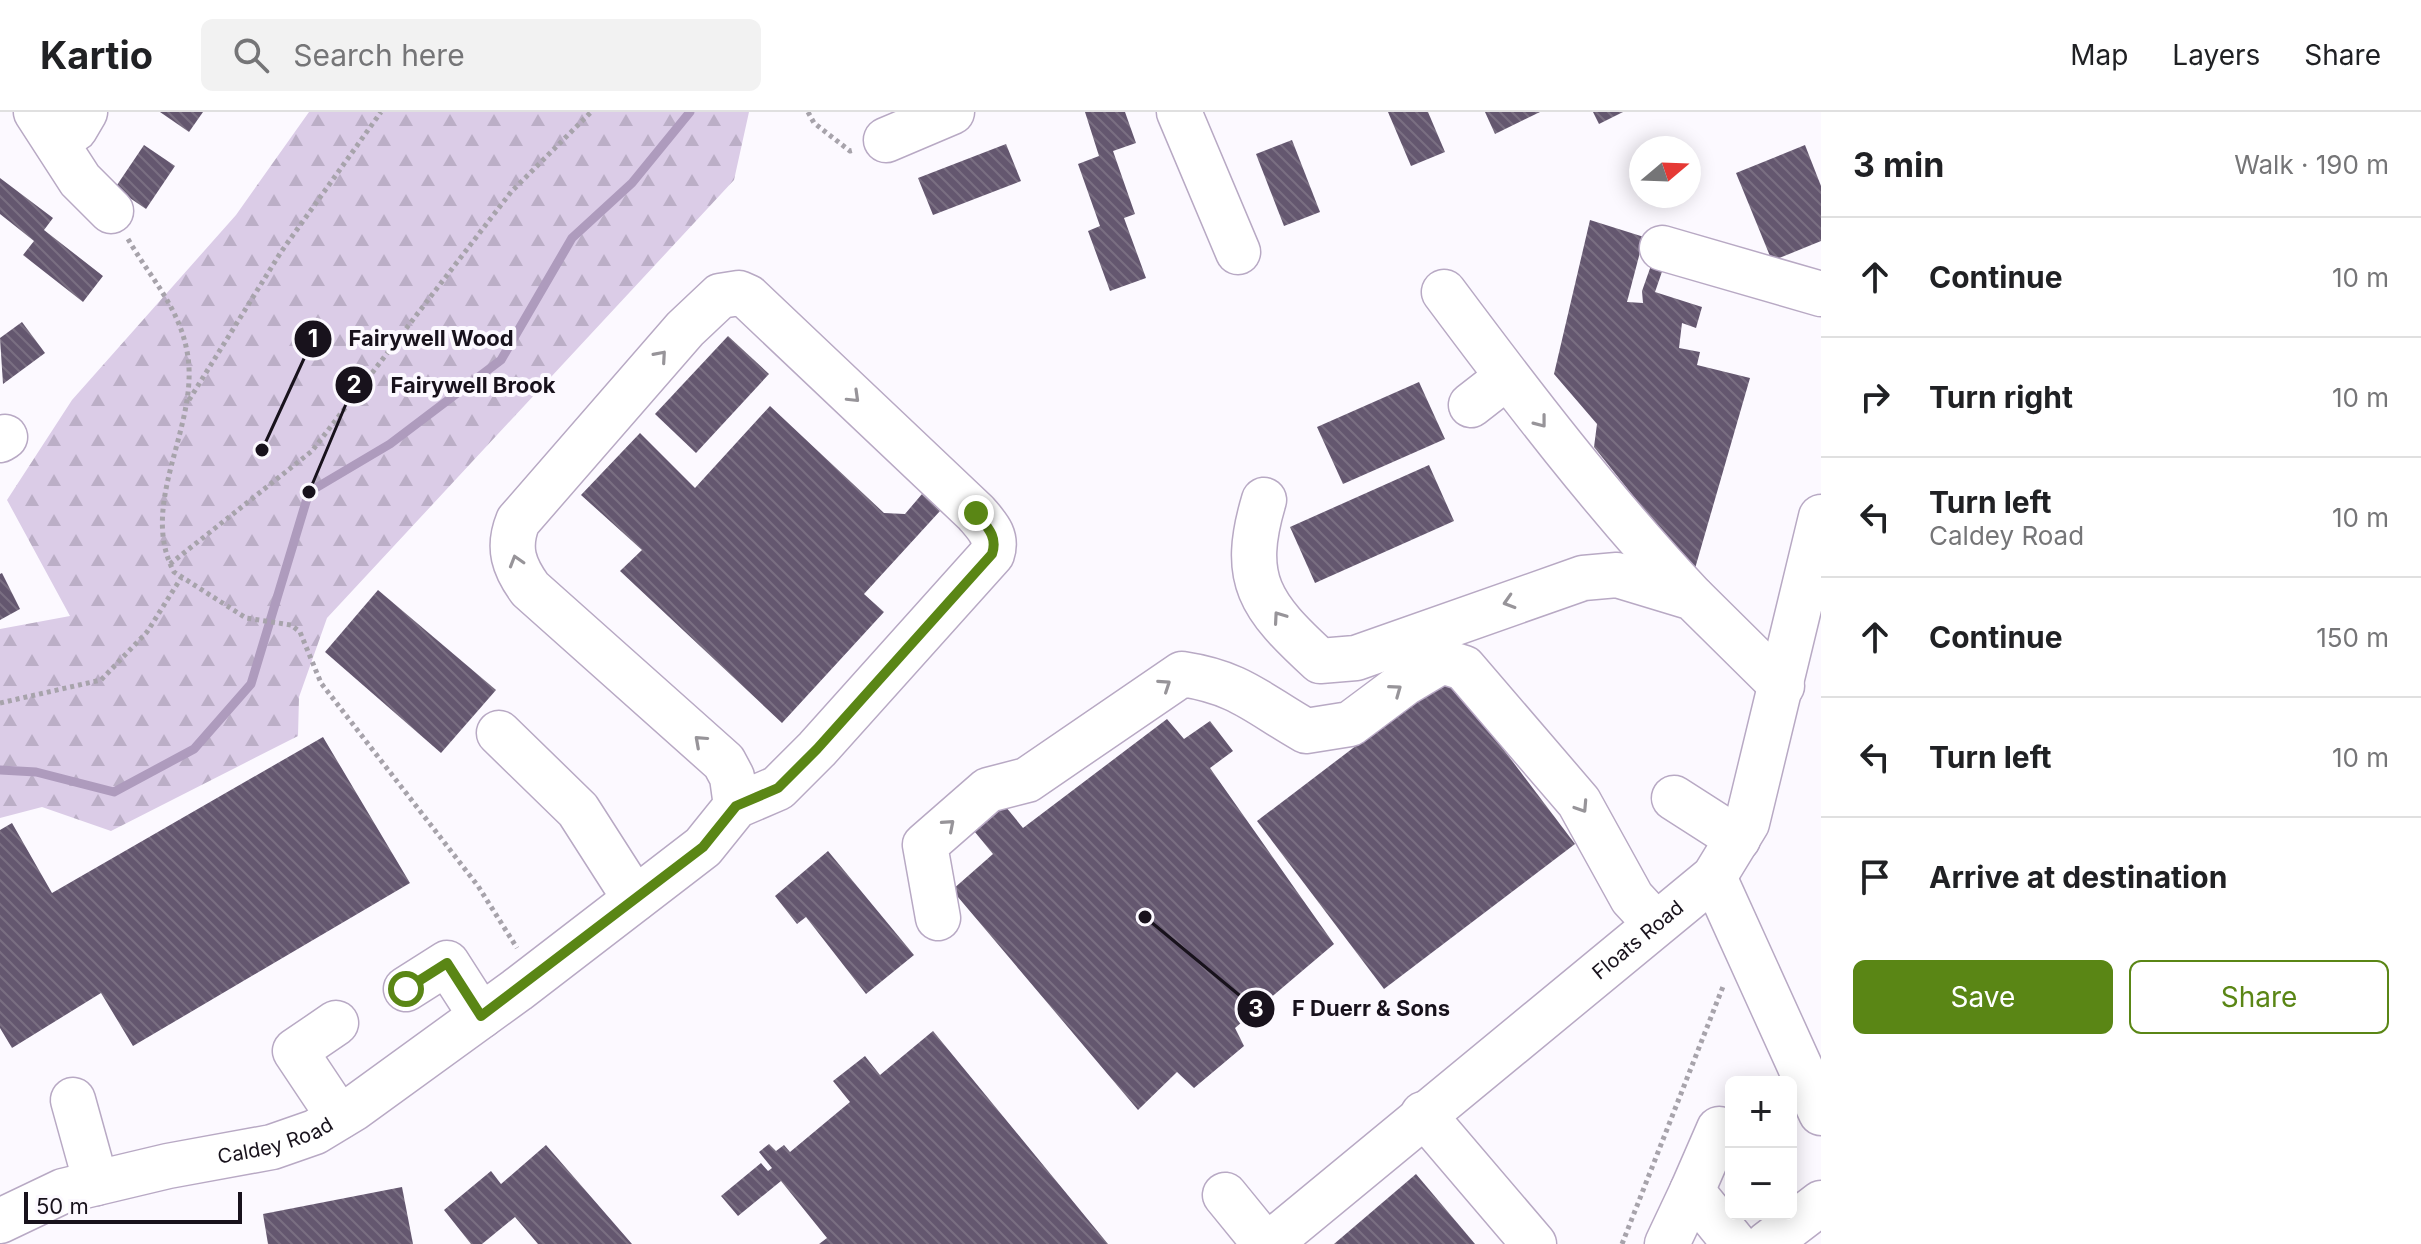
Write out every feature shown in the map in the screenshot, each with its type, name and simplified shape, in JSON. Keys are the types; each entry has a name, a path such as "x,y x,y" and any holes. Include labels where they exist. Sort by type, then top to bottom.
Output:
{"street":[{"path":"886,140 952,112"},
{"path":"1179,112 1238,252"},
{"path":"59,121 87,190 111,211"},
{"path":"1662,248 1821,294"},
{"path":"1444,292 1507,377 1634,536 1782,686"},
{"path":"739,293 748,297 976,513 992,532 996,543 976,574 817,749 778,788 736,806 732,777 724,762 530,589 517,570 512,550 518,521 685,329 720,296 739,293"},
{"path":"1471,405 1507,377"},
{"path":"1264,500 1252,540 1256,578 1291,634 1320,661 1356,658 1583,578 1617,575 1693,598"},
{"name":"Floats Road","path":"1267,1244 1714,877 1747,823 1782,686 1810,607 1821,517"},
{"path":"938,918 925,845 988,790 1027,780 1182,674 1214,679 1244,691 1306,731 1350,724 1405,683 1442,661 1464,668 1579,802 1632,898 1656,924"},
{"path":"499,733 578,810 635,899"},
{"path":"1674,798 1738,839"},
{"name":"Caldey Road","path":"0,1221 63,1191 272,1147 315,1132 517,990 703,847 736,806"},
{"path":"1714,877 1821,1113"},
{"path":"406,989 447,963 481,1016"},
{"path":"336,1023 295,1051 339,1117"},
{"path":"73,1100 96,1183"},
{"path":"1423,1114 1534,1244"},
{"path":"1667,1244 1719,1129 1725,1136"},
{"path":"1692,1191 1735,1244"},
{"path":"1225,1195 1267,1244"},
{"path":"1767,1244 1821,1203"}],"path":[{"path":"188,401 281,252 381,112"},
{"path":"170,564 312,451 511,192 591,112"},
{"path":"808,112 814,123 850,151 886,140"},
{"path":"111,211 149,276 164,291 177,315 188,360 188,401 164,508 162,531 170,564 181,578 246,618 291,625 300,632 321,683 478,886 518,950 524,964 517,990"},
{"path":"0,703 101,680 147,632 181,578"},
{"path":"1622,1244 1742,939"}],"green space":[{"path":"309,112 749,112 734,180 327,618 299,697 298,736 111,831 42,807 0,818 0,629 70,616 7,500 72,400 236,215"}],"building":[{"path":"160,112 203,112 189,132"},
{"path":"1085,112 1125,112 1136,143 1113,151 1135,214 1124,218 1146,278 1110,291 1088,231 1100,226 1078,164 1099,156"},
{"path":"1388,112 1428,112 1445,152 1411,166"},
{"path":"1485,112 1540,112 1495,134"},
{"path":"1593,112 1623,112 1599,124"},
{"path":"1292,140 1320,212 1284,226 1256,154"},
{"path":"1006,144 1021,181 933,215 918,178"},
{"path":"144,145 175,166 146,209 115,188"},
{"path":"1805,145 1821,186 1821,241 1772,261 1736,173"},
{"path":"0,178 53,218 44,230 103,276 83,302 23,255 34,241 0,214"},
{"path":"1590,220 1644,237 1627,302 1643,303 1642,291 1654,257 1666,260 1655,292 1702,307 1696,328 1682,323 1679,348 1700,352 1697,365 1750,378 1694,572 1594,447 1597,424 1554,374"},
{"path":"22,322 45,353 3,384 0,338"},
{"path":"728,336 769,374 696,453 655,414"},
{"path":"1419,382 1445,439 1343,484 1317,427"},
{"path":"770,406 884,513 905,514 922,494 940,511 864,594 884,612 782,723 620,571 642,550 581,495 640,433 695,488"},
{"path":"1429,465 1454,521 1315,583 1290,527"},
{"path":"0,574 20,609 0,620"},
{"path":"378,590 496,690 441,753 325,652"},
{"path":"1448,676 1575,844 1384,989 1257,821"},
{"path":"1167,719 1184,739 1210,721 1233,751 1210,768 1334,944 1235,1028 1244,1046 1194,1088 1177,1072 1138,1110 952,890 993,854 970,826 1001,801 1023,828"},
{"path":"323,737 410,883 133,1046 101,993 12,1048 0,1028 0,830 12,823 52,893"},
{"path":"828,851 914,955 866,994 806,917 797,924 775,896"},
{"path":"933,1031 1108,1244 819,1244 827,1238 781,1181 738,1216 721,1196 761,1163 768,1171 772,1168 759,1152 769,1144 776,1151 784,1145 790,1152 850,1102 833,1081 865,1056 880,1075"},
{"path":"546,1145 632,1244 538,1244 515,1217 482,1244 471,1244 444,1210 491,1171 501,1184"},
{"path":"1416,1174 1475,1244 1334,1244"},
{"path":"402,1187 413,1244 268,1244 263,1214"}],"waterway":[{"path":"0,770 36,772 114,792 194,749 251,684 309,492 390,444 501,360 572,238 632,183 690,112"}],"place":[{"name":"Fairywell Wood","path":"262,450"},
{"name":"Fairywell Brook","path":"309,492"},
{"name":"F Duerr & Sons","path":"1145,917"}],"route":[{"path":"406,989 447,963 481,1016 703,847 736,806 761,798 778,788 817,749 992,554 996,543 992,532 976,513"}]}
